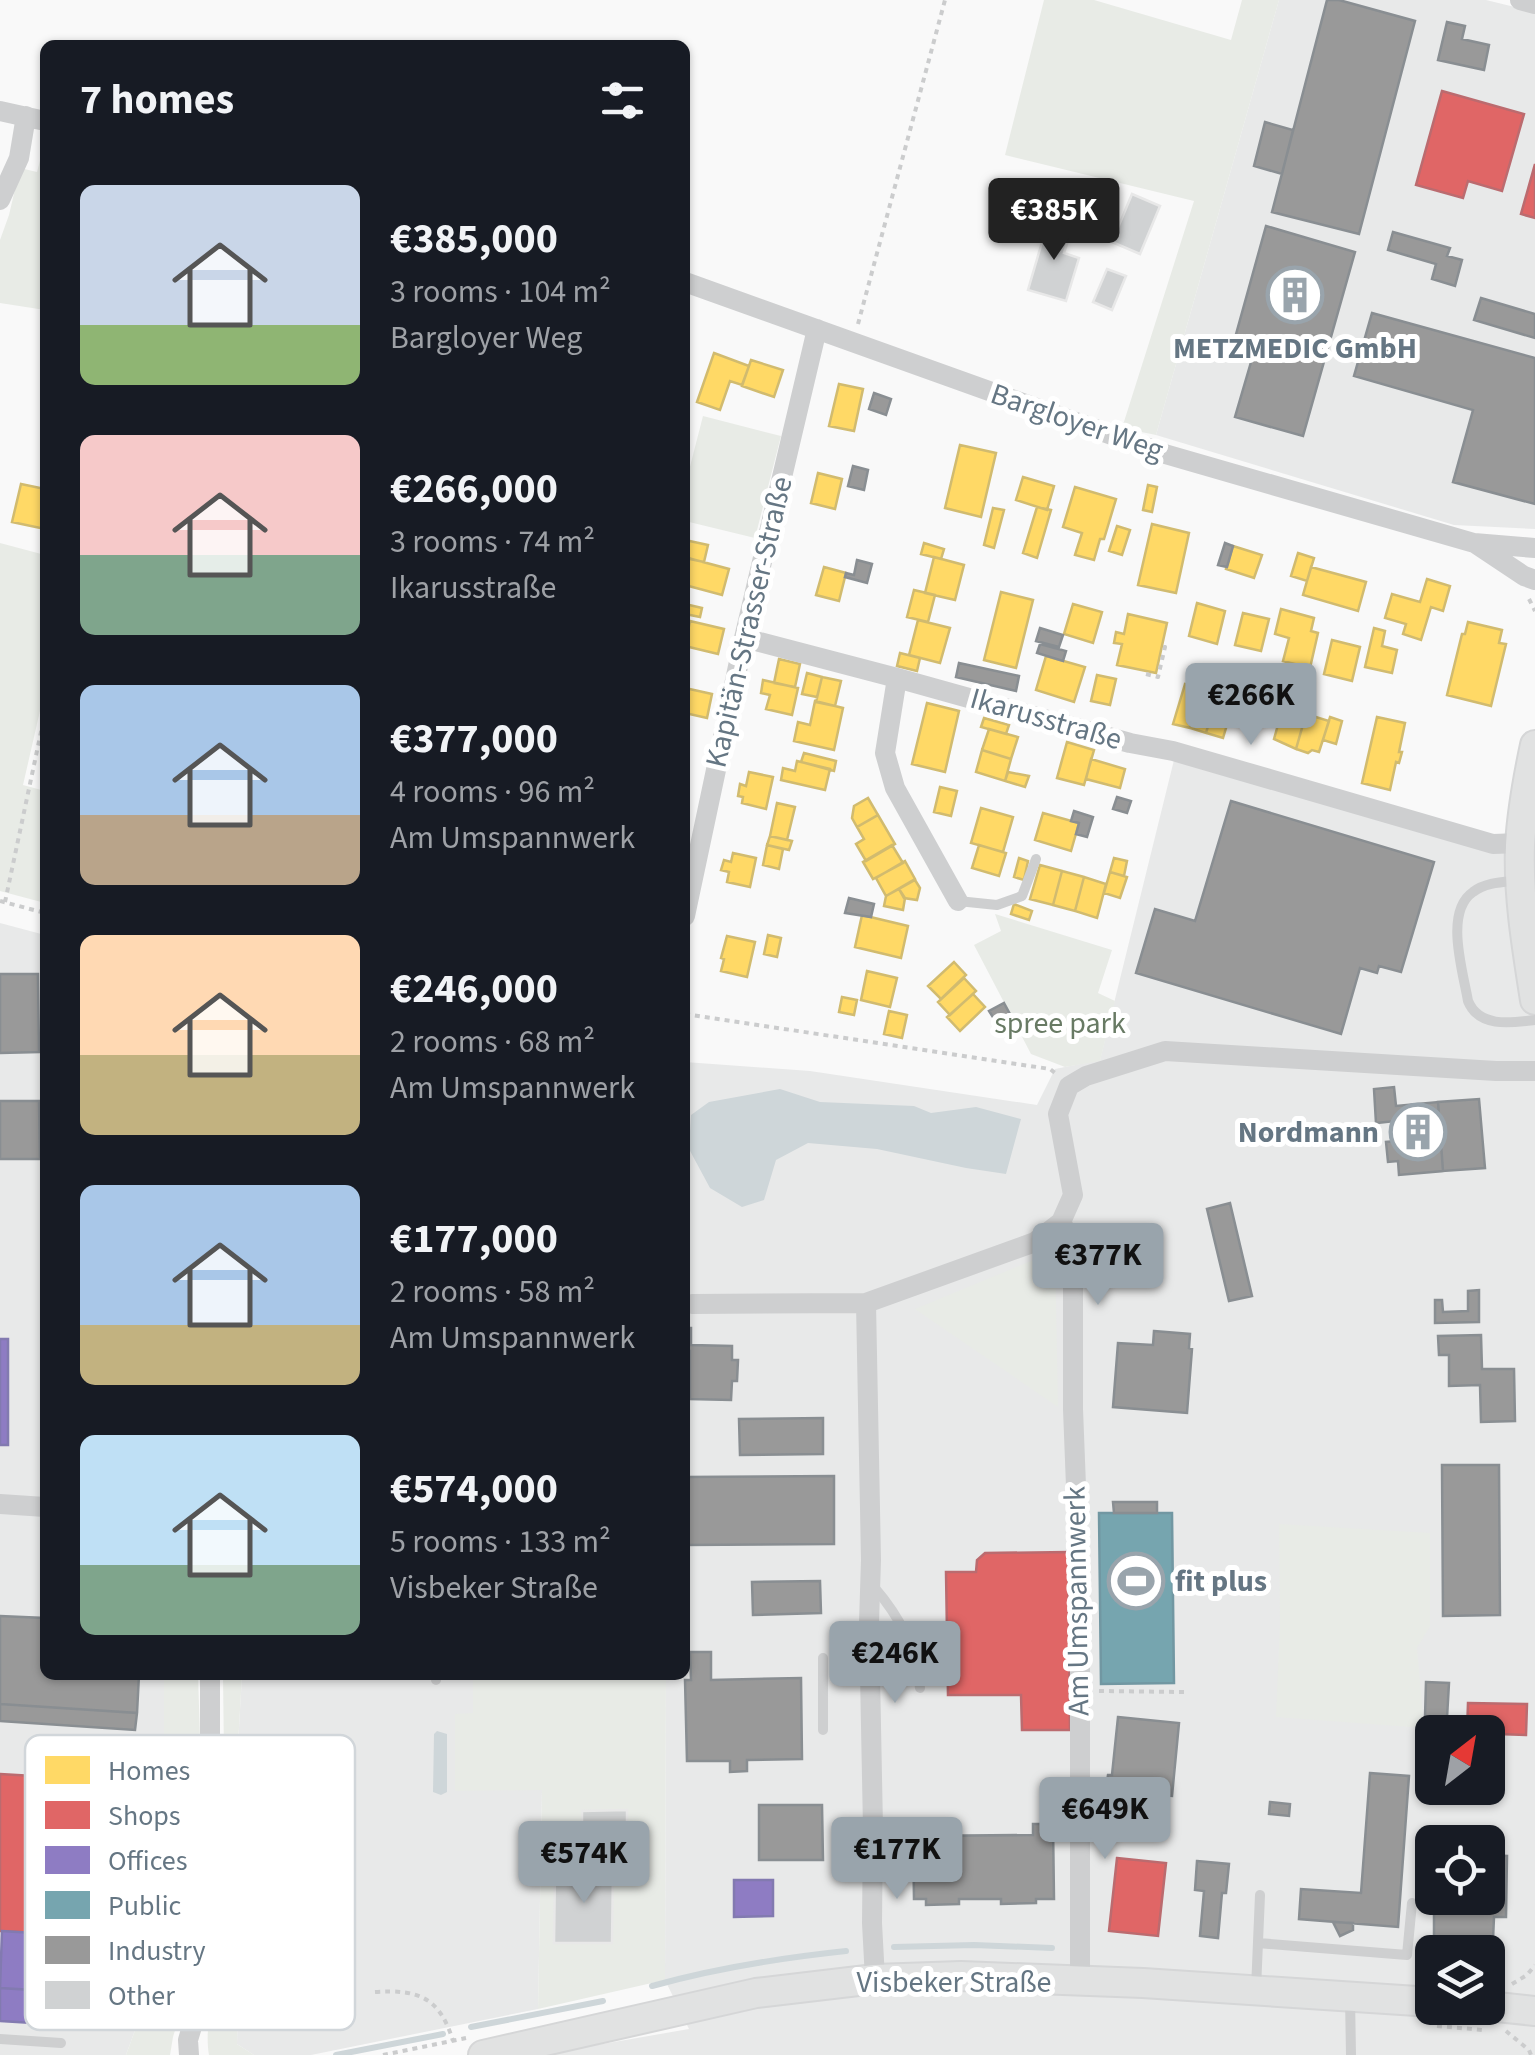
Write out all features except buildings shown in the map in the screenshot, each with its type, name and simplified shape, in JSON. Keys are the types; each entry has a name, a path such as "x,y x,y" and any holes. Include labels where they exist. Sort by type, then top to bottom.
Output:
{"main road":[{"path":"1535,745 1520,843 1526,943 1535,1000"},
{"name":"Visbeker Straße","path":"483,2055 756,1993 875,1978 961,1976 1143,1983 1350,1996 1415,2011"},
{"path":"1505,2008 1535,2011"}],"street":[{"path":"1520,0 1535,4"},
{"path":"0,111 36,119 0,200"},
{"name":"Bargloyer Weg","path":"690,284 1164,454 1474,543 1535,548"},
{"name":"Kapitän-Strasser-Straße","path":"690,892 744,638 817,330"},
{"name":"Bargloyer Weg","path":"1474,543 1524,576 1532,590"},
{"name":"Ikarusstraße","path":"744,638 1130,744 1173,751 1493,844 1520,843"},
{"path":"898,678 885,754 895,788 958,900"},
{"path":"1069,1086 1086,1076 1165,1050 1535,1071"},
{"name":"Am Umspannwerk","path":"1069,1086 1058,1114 1074,1195 1061,1222 1073,1245 1080,1589 1080,1982"},
{"path":"692,1304 866,1303 1035,1242 1061,1222"},
{"path":"866,1303 875,1978"},
{"path":"0,1504 40,1507"},
{"path":"210,1680 210,1735"},
{"path":"189,2055 191,2030"}],"lane":[{"path":"958,900 997,906 1022,896 1036,859"},
{"path":"1521,880 1486,885 1473,892 1458,913 1457,930 1472,1010 1493,1022 1535,1020"},
{"path":"870,1583 894,1610 917,1660 920,1688"},
{"path":"823,1658 823,1730"},
{"path":"1256,1990 1260,1895"},
{"path":"1258,1943 1408,1955 1412,1902"},
{"path":"1350,1996 1351,2055"},
{"path":"0,2039 61,2043"}],"path":[{"path":"853,342 945,0"},
{"path":"1532,590 1535,612"},
{"path":"1146,674 1158,678 1165,647 1162,646"},
{"path":"40,736 3,902 40,911"},
{"path":"690,1015 1050,1070 1069,1086"},
{"path":"1080,1691 1184,1692"},
{"path":"1505,1991 1535,1965"},
{"path":"375,1992 395,1990 428,2000 448,2022 453,2041"}],"shaded area":[{"path":"1279,0 1486,0 1535,12 1535,529 1454,525 1156,435"},
{"path":"1174,760 1509,854 1535,871 1535,2055 539,2055 689,2029 665,1980 666,1680 690,1680 690,1062 810,1071 1037,1105 1055,1069 1100,1060"},
{"path":"0,923 40,934 40,1680 164,1680 164,1735 25,1735 25,2030 135,2030 126,2055 0,2055"},
{"path":"780,1089 820,1102 914,1106 931,1113 976,1107 1021,1119 1006,1174 877,1149 808,1143 776,1160 764,1200 742,1207 710,1188 690,1151 691,1115 709,1102"},
{"path":"242,1680 473,1680 473,1714 455,1715 542,1790 538,2009 311,2055 254,2055 237,2044 237,2030 355,2030 355,1735 239,1735"},
{"path":"437,1731 447,1734 447,1792 441,1795 433,1792"}],"green space":[{"path":"1044,0 1094,0 1231,40 1242,0 1279,0 1156,435 1122,428 1194,201 1005,155"},
{"path":"40,161 40,309 0,303 0,240 20,168 37,172"},
{"path":"703,416 781,436 755,538 690,522 690,467"},
{"path":"0,543 40,554 40,711 23,785 40,790 40,902 0,891"},
{"name":"spree park","path":"995,914 1112,950 1098,993 1115,1001 1100,1061 1065,1067 1031,1054 974,945 1001,931"},
{"path":"1055,1251 1058,1407 915,1309"},
{"path":"1279,1524 1430,1533 1430,1626 1417,1648 1423,1715 1415,1715 1415,1727 1276,1717"},
{"path":"164,1680 198,1680 200,1735 164,1735"},
{"path":"223,1680 242,1680 239,1735 223,1735"},
{"path":"473,1680 666,1680 665,1980 538,2009 542,1790 455,1791 455,1714 473,1713"},
{"path":"135,2030 175,2030 170,2055 126,2055"},
{"path":"209,2030 237,2030 237,2044 254,2055 209,2055"}],"waterway":[{"path":"894,1947 1052,1948"},
{"path":"652,1986 748,1964 846,1951"},
{"path":"471,2027 603,2001"},
{"path":"336,2055 443,2034"}],"place":[{"name":"METZMEDIC GmbH","path":"1295,295"},
{"name":"Nordmann","path":"1418,1132"},
{"name":"fit plus","path":"1136,1581"}]}
